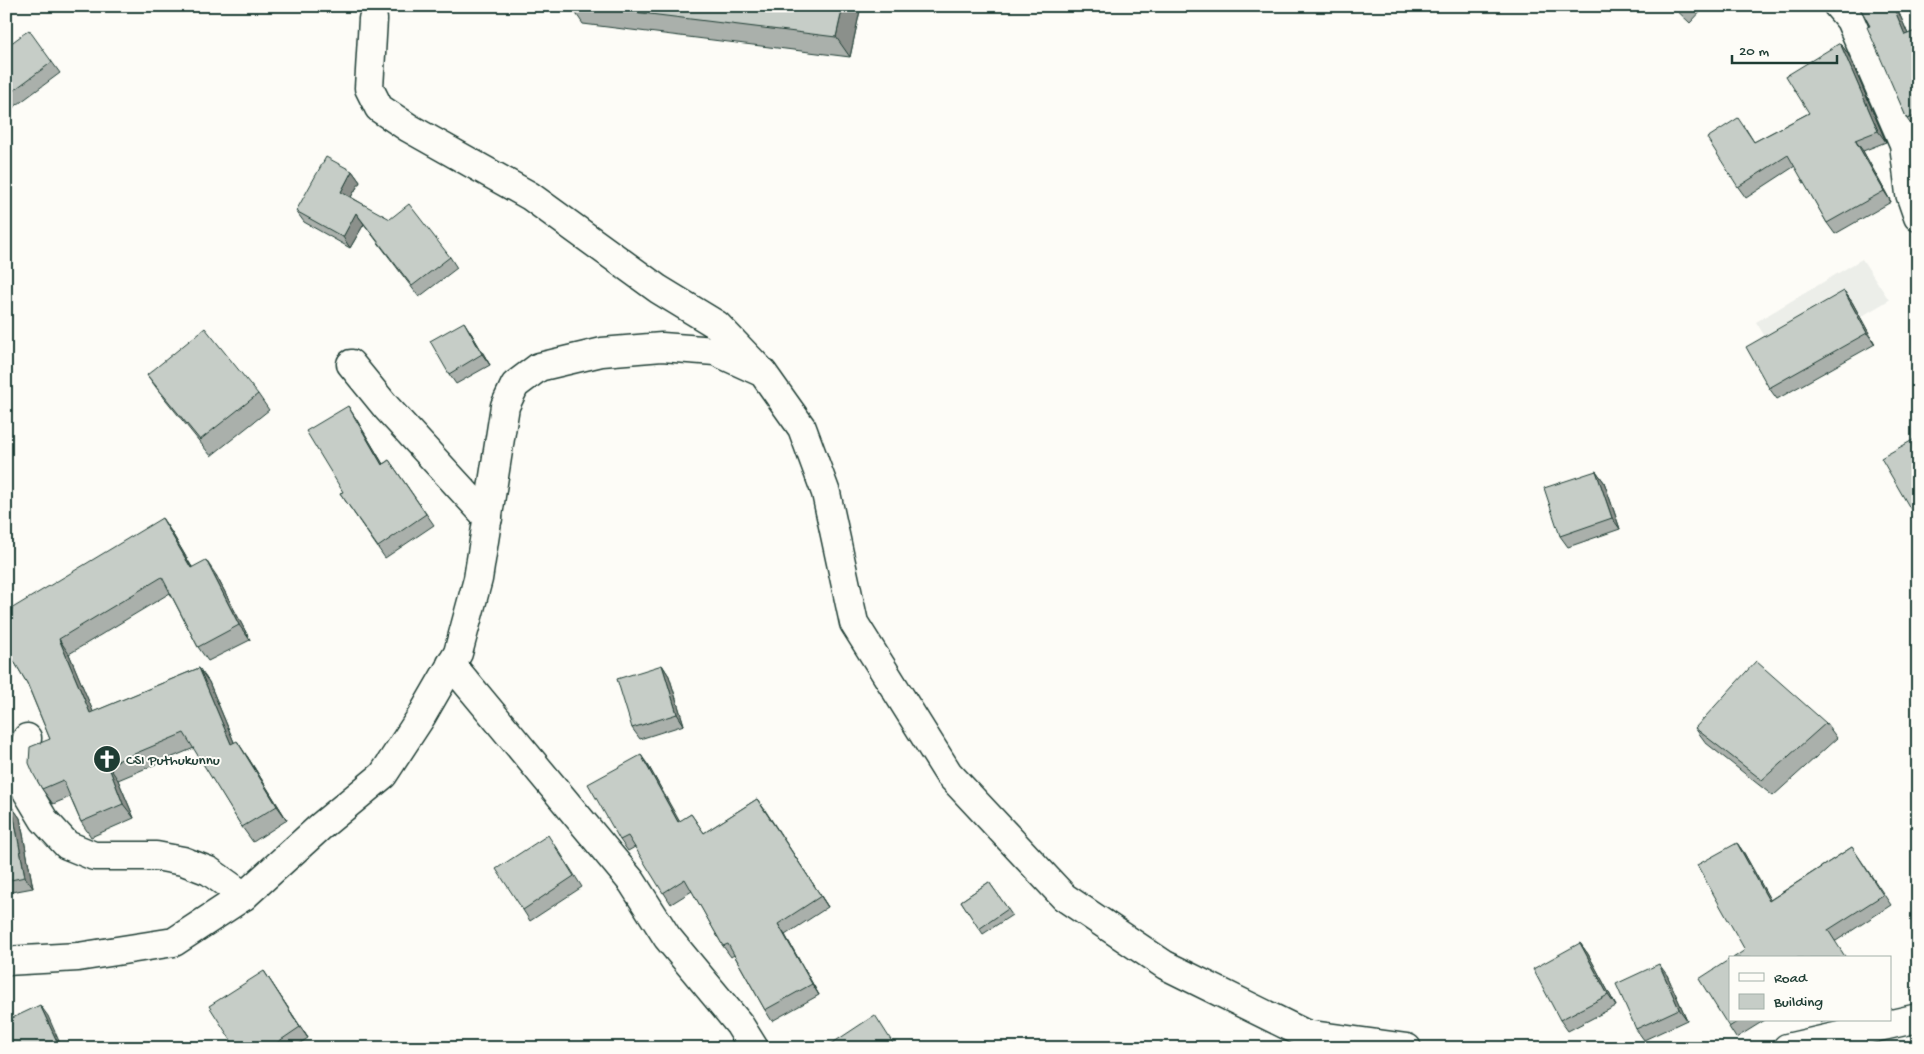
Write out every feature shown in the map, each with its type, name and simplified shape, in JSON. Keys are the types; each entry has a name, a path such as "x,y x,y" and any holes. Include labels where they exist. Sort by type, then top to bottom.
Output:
{"main road":[{"path":"1838,6 1850,20 1904,144 1910,194 1918,217"},
{"path":"373,18 369,88 379,108 440,146 530,196 658,289 717,325 763,373 802,428 826,493 854,623 948,773 1064,897 1166,965 1305,1034 1407,1048"},
{"path":"6,961 78,957 174,942 244,896 320,827 383,775 421,718 458,653 478,579 504,406 515,385 539,367 602,352 662,347 715,351 763,373"},
{"path":"351,364 386,407 488,518"},
{"path":"451,664 632,882 667,937 739,1024 754,1048"},
{"path":"27,738 23,786 44,820 67,845 94,856 156,856 183,861 209,871 244,896"},
{"path":"1787,1048 1918,1018"}],"shaded area":[{"path":"1862,259 1889,300 1782,364 1756,322"}],"building":[{"path":"585,6 843,6 836,37"},
{"path":"1859,6 1893,6 1905,35 1918,30 1918,115 1907,119 1867,27 1870,26"},
{"path":"29,30 52,62 6,96 6,47"},
{"path":"1840,43 1878,131 1855,140 1884,191 1827,223 1788,155 1738,187 1707,138 1738,118 1754,142 1809,113 1786,76"},
{"path":"326,157 352,171 341,192 390,219 409,204 450,257 412,286 356,213 343,237 296,211"},
{"path":"1844,291 1867,333 1769,388 1746,347"},
{"path":"464,322 482,354 449,374 430,341"},
{"path":"205,328 258,394 200,440 147,375"},
{"path":"348,406 382,465 389,460 426,514 378,547 340,493 343,492 306,431"},
{"path":"1918,437 1918,522 1881,458"},
{"path":"1596,471 1612,518 1560,536 1544,488"},
{"path":"162,518 191,568 206,560 239,625 198,647 162,577 59,639 90,713 199,668 231,744 237,741 277,806 242,827 184,733 108,765 123,804 81,822 63,780 42,789 29,763 30,747 50,739 27,683 6,648 6,612"},
{"path":"1756,661 1826,723 1762,780 1695,728"},
{"path":"662,665 677,714 632,728 617,679"},
{"path":"641,755 678,822 691,814 704,833 757,799 821,896 778,924 812,984 765,1010 728,944 723,946 685,879 663,893 628,836 620,840 588,784"},
{"path":"12,807 25,877 6,881 6,808"},
{"path":"548,835 574,876 523,910 496,869"},
{"path":"1737,843 1769,901 1852,847 1883,895 1828,930 1845,956 1736,956 1745,950 1697,865"},
{"path":"989,882 1008,909 979,929 961,901"},
{"path":"1580,943 1608,995 1560,1020 1533,969"},
{"path":"1729,960 1729,1022 1737,1022 1729,1027 1699,979"},
{"path":"1659,964 1679,1009 1636,1029 1616,984"},
{"path":"264,971 300,1027 269,1048 236,1048 209,1006"},
{"path":"40,1005 60,1048 6,1048 6,1021"},
{"path":"875,1015 896,1048 825,1048"},
{"path":"1161,1042 1167,1048 1156,1048"}],"place":[{"name":"CSI Puthukunnu","path":"107,759"}]}
